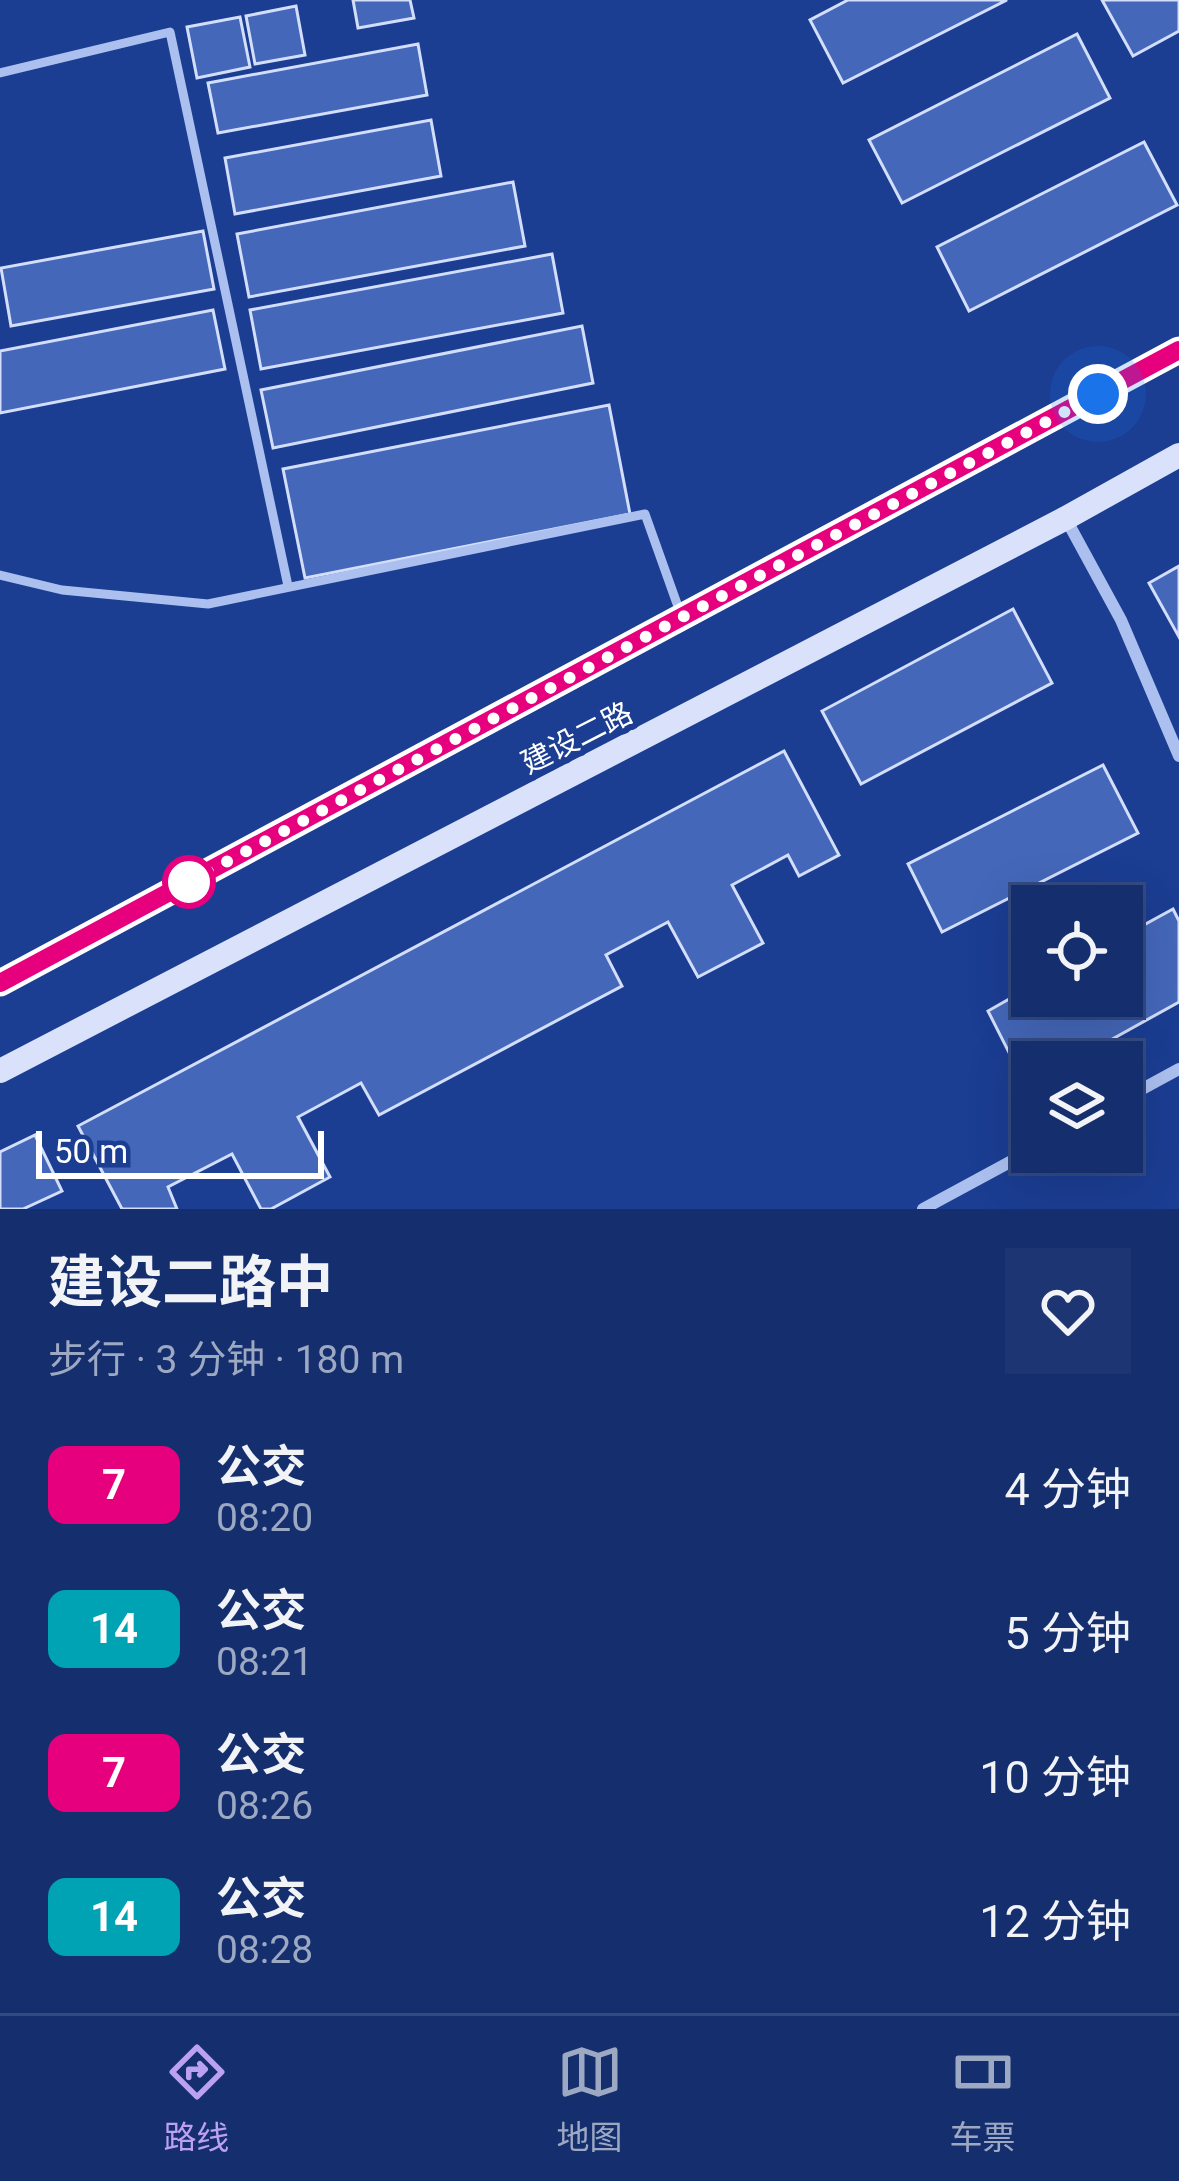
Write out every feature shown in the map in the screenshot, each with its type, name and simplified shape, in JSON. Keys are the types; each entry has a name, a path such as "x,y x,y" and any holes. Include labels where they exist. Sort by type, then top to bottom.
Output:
{"main road":[{"name":"建设二路","path":"0,984 1179,351"},
{"name":"建设二路","path":"0,1071 1179,455"}],"street":[{"path":"1066,518 1121,620 1179,756"},
{"path":"1143,1089 1179,1069"},
{"path":"928,1208 1011,1162"}],"lane":[{"path":"0,73 170,32 288,586"},
{"path":"0,575 62,590 208,604 645,514 682,617"}],"building":[{"path":"353,0 410,0 414,18 358,28"},
{"path":"848,0 1007,0 843,83 810,20"},
{"path":"1102,0 1179,0 1179,31 1133,56"},
{"path":"296,6 305,55 255,64 246,16"},
{"path":"240,17 250,67 197,78 187,27"},
{"path":"1077,34 1110,98 902,203 869,140"},
{"path":"418,44 427,95 218,133 208,83"},
{"path":"431,120 441,176 235,214 225,158"},
{"path":"1144,142 1177,205 969,311 937,247"},
{"path":"513,182 525,246 249,297 237,234"},
{"path":"203,231 214,289 11,326 1,268"},
{"path":"552,254 563,313 261,369 250,310"},
{"path":"213,310 225,369 0,413 0,351"},
{"path":"582,326 593,383 273,448 261,390"},
{"path":"609,405 630,514 305,578 283,469"},
{"path":"1179,566 1179,637 1149,583"},
{"path":"1013,609 1052,683 861,784 822,711"},
{"path":"784,751 839,855 799,876 788,855 732,885 763,943 698,977 668,922 606,955 622,986 379,1115 361,1083 298,1117 330,1177 271,1209 261,1209 232,1154 168,1187 177,1209 122,1209 78,1126"},
{"path":"1103,765 1138,833 1035,885 1011,885 1011,897 942,932 908,864"},
{"path":"1173,909 1179,921 1179,1002 1109,1041 1011,1041 1011,1056 988,1011 1011,998 1011,1017 1143,1017 1143,925"},
{"path":"35,1135 62,1191 23,1209 0,1209 0,1152"}],"bus line":[{"name":"7","path":"0,983 1179,350"}],"route":[{"path":"189,882 1098,394"}]}
